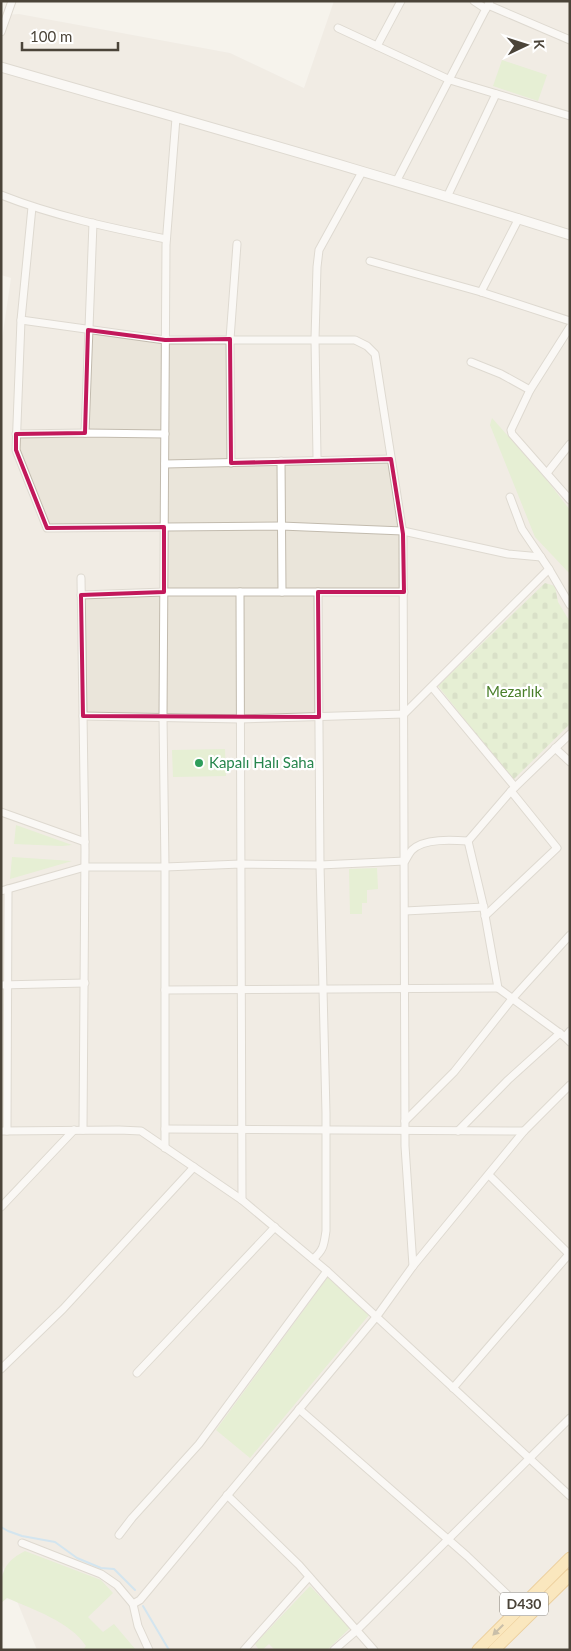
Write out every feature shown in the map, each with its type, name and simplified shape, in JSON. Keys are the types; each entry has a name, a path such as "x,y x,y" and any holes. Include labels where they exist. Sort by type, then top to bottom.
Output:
{"highway":[{"name":"D430","path":"478,1650 570,1558"},
{"name":"D430","path":"494,1650 570,1575"}],"street":[{"path":"1,32 12,1"},
{"path":"377,46 401,1"},
{"path":"474,1 488,5 570,40"},
{"path":"396,182 488,5"},
{"path":"338,28 450,80 570,116"},
{"path":"1,67 569,232"},
{"path":"447,197 496,94"},
{"path":"165,1148 163,717 166,239 176,118"},
{"path":"317,457 315,339 319,250 362,172"},
{"path":"1,195 32,207 166,239"},
{"path":"32,207 21,320 16,450 46,528 282,526 403,531 508,554 541,556"},
{"path":"481,292 519,218"},
{"path":"85,432 93,223"},
{"path":"231,463 230,339 237,244"},
{"path":"370,261 481,292 570,321"},
{"path":"21,320 165,340 355,340 367,346 375,354 403,531 405,1130 413,1266"},
{"path":"570,327 530,390 511,430 512,434 570,500"},
{"path":"471,362 501,374 530,390"},
{"path":"16,434 85,432 165,434"},
{"path":"547,473 570,444"},
{"path":"164,464 391,459"},
{"path":"281,461 282,592"},
{"path":"510,496 522,529 541,556 570,605"},
{"path":"83,716 240,719 404,714 549,569"},
{"path":"81,578 85,842 83,1130"},
{"path":"240,592 242,1200"},
{"path":"313,1259 320,1253 323,1247 326,1231 318,592"},
{"path":"81,594 404,592"},
{"path":"432,687 557,848 485,916"},
{"path":"468,841 513,789 570,734"},
{"path":"555,748 570,762"},
{"path":"1,812 85,842"},
{"path":"405,861 412,850 420,845 444,840 468,841"},
{"path":"468,841 484,908 498,988"},
{"path":"405,861 320,865 241,864 165,867 85,867 5,890 4,1131 119,1130 141,1132 242,1200 313,1259 570,1496"},
{"path":"405,911 484,908"},
{"path":"405,1121 467,1056 512,998 570,935"},
{"path":"5,984 84,983"},
{"path":"165,990 242,988 322,990 498,988 566,1036 508,1080 458,1131"},
{"path":"134,1604 140,1600 377,1316 413,1266 524,1131 570,1085"},
{"path":"165,1128 326,1131 524,1131"},
{"path":"1,1207 74,1130"},
{"path":"1,1370 63,1309 194,1167"},
{"path":"453,1388 569,1254 489,1175"},
{"path":"137,1373 275,1227"},
{"path":"119,1535 198,1444 327,1271"},
{"path":"299,1409 448,1539 514,1601"},
{"path":"334,1650 357,1630 570,1418"},
{"path":"228,1495 309,1577 374,1650"},
{"path":"22,1543 101,1574 117,1584 134,1604 138,1626 149,1650"},
{"path":"244,1650 309,1577"}],"highlighted area":[{"path":"88,330 165,340 230,339 231,463 391,459 403,534 404,592 318,592 319,717 83,716 81,595 164,592 164,527 47,528 16,450 16,434 85,433"}],"shaded area":[{"path":"334,1 570,1 570,1650 37,1650 1,1562 1,346 11,278 1,275 1,15 19,14 230,53 304,88"}],"green space":[{"path":"502,60 547,75 538,101 493,86"},
{"path":"492,418 546,479 570,510 570,574 535,537 490,425"},
{"name":"Mezarlık","path":"545,583 555,586 558,602 570,622 570,724 513,780 438,686"},
{"name":"Kapalı Halı Saha","path":"225,749 226,776 173,777 172,750"},
{"path":"16,825 72,845 14,844"},
{"path":"12,857 72,861 10,879"},
{"path":"377,868 378,889 367,890 367,903 362,903 362,914 350,914 349,869"},
{"path":"328,1277 369,1315 250,1458 216,1430"},
{"path":"25,1551 101,1580 113,1593 88,1617 103,1632 114,1624 136,1650 83,1650 86,1646 79,1637 61,1623 7,1598 1,1603 1,1585 6,1566"},
{"path":"310,1586 350,1628 327,1650 275,1650 269,1644 262,1650 259,1650 255,1644"}],"waterway":[{"path":"1,1527 22,1536 55,1542 77,1558 101,1568 114,1569 135,1590"},
{"path":"143,1606 169,1650"}],"place":[{"name":"Kapalı Halı Saha","path":"199,763"}]}
